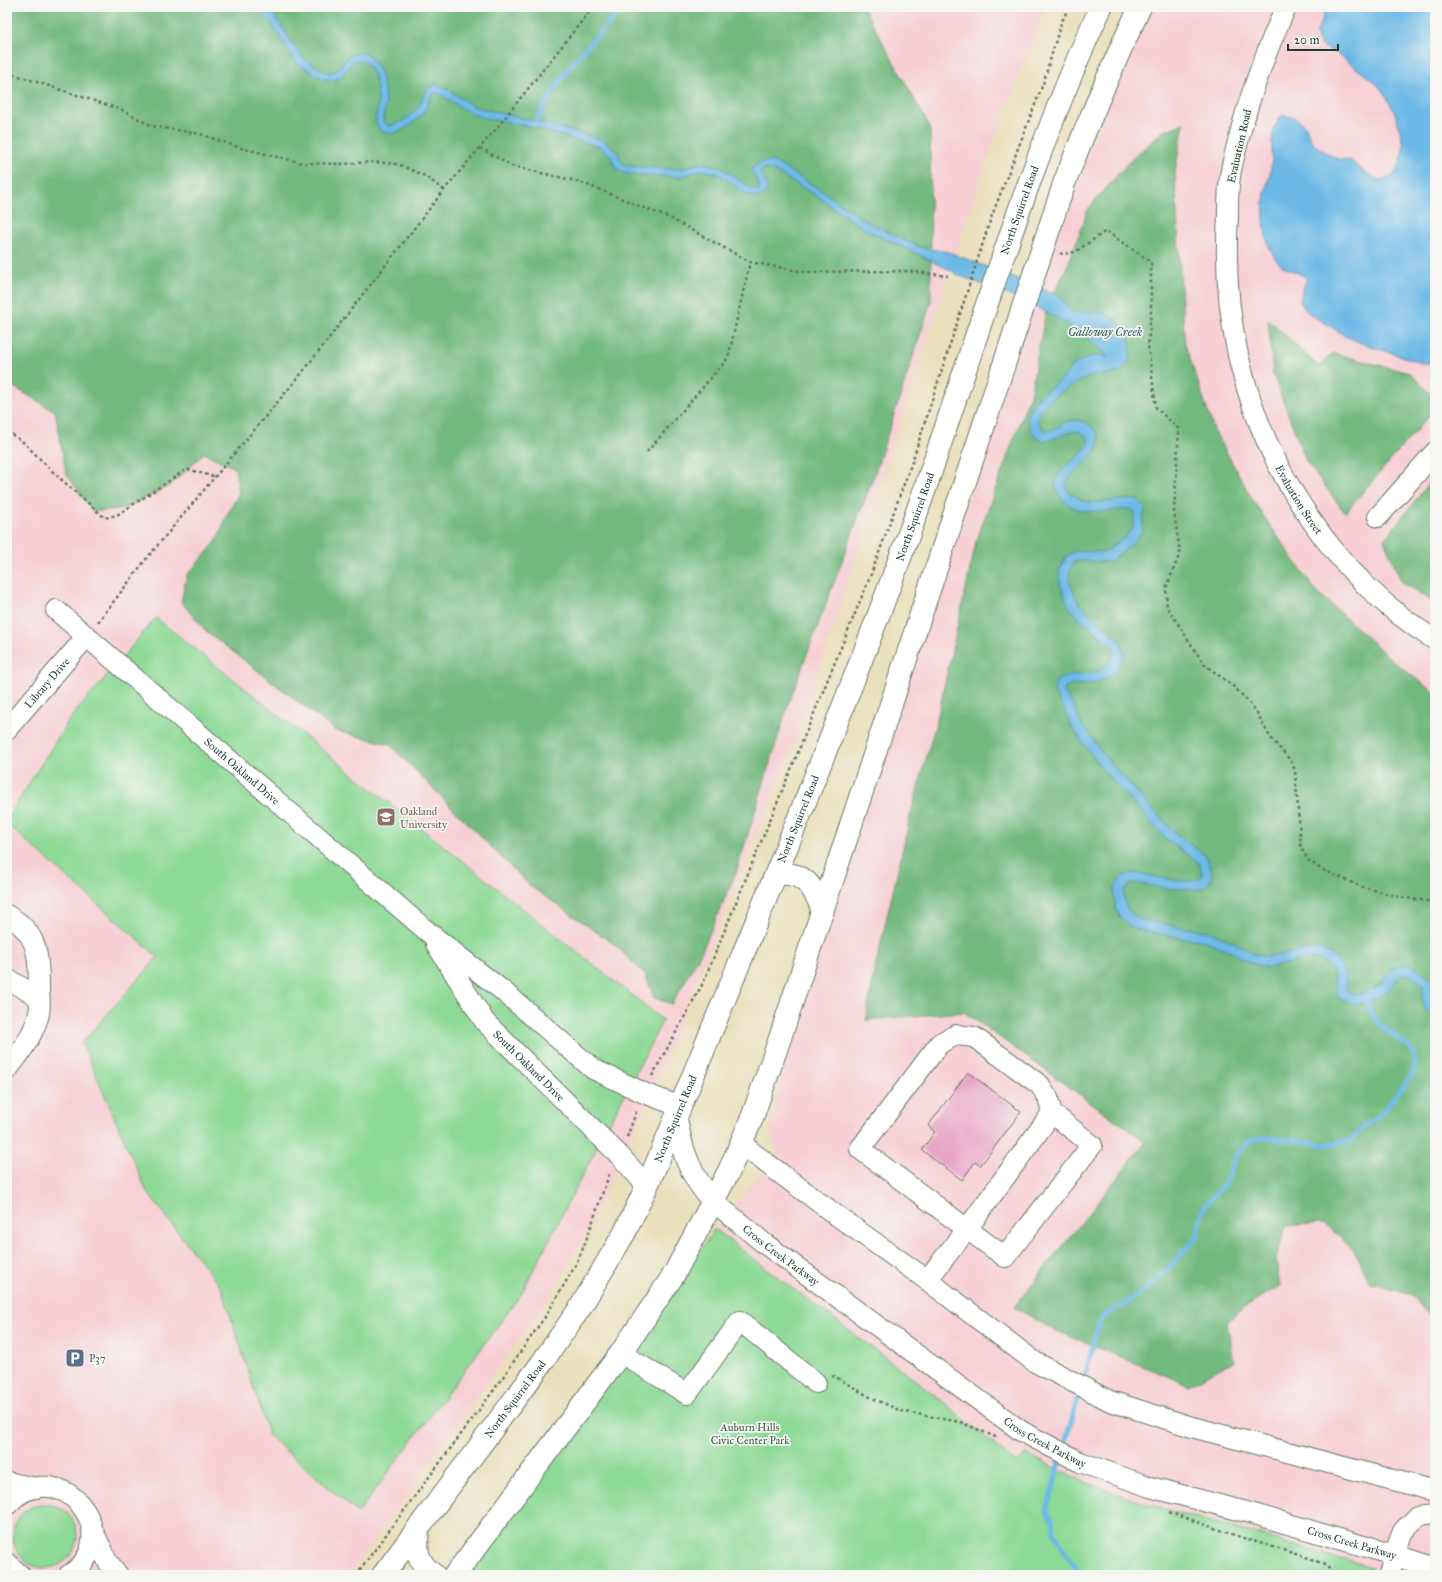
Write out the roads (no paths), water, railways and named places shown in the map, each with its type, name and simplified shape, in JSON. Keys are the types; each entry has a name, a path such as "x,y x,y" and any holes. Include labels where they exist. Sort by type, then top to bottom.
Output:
{"main road":[{"name":"North Squirrel Road","path":"383,1575 536,1370 580,1308 625,1232 647,1186 776,874 868,644 930,474 982,324 1013,227 1047,134 1082,48 1101,7"},
{"path":"455,1575 621,1353 673,1276 729,1171 741,1144 762,1090 823,910 1045,240 1083,134 1116,57 1140,7"},
{"path":"776,874 789,874 802,878 810,885 823,910"},
{"path":"678,1113 680,1140 690,1170 713,1201"},
{"path":"418,1528 417,1550 420,1560 425,1568 434,1575"}],"street":[{"name":"Evaluation Road","path":"1231,316 1226,240 1230,177 1242,125 1253,88 1286,7"},
{"name":"Evaluation Street","path":"1231,316 1238,355 1249,393 1262,429 1278,463 1297,497 1318,529 1342,560 1369,588 1397,613 1435,640"},
{"path":"1378,517 1435,452"},
{"name":"South Oakland Drive","path":"56,610 428,932 503,991 593,1069 644,1093 678,1113"},
{"name":"Library Drive","path":"7,729 87,636"},
{"path":"7,915 18,921 28,932 37,948 39,966 39,1013 29,1038 7,1070"},
{"name":"South Oakland Drive","path":"428,932 485,1022 619,1155 647,1186"},
{"path":"7,979 39,997"},
{"path":"956,1034 974,1037 1040,1085 1048,1098 1052,1113 1092,1144 1005,1257 967,1229 860,1149 940,1043 956,1034"},
{"path":"927,1280 967,1229 1052,1113"},
{"path":"741,1144 1036,1362 1110,1401 1192,1427 1435,1491"},
{"name":"Cross Creek Parkway","path":"713,1201 765,1244 1020,1431 1080,1462 1150,1487 1254,1514 1394,1555 1433,1570"},
{"path":"621,1353 687,1394 740,1321 816,1383"},
{"path":"7,1482 36,1488 53,1488 61,1490 76,1499 87,1513 103,1554 118,1575"},
{"path":"7,1505 20,1494 36,1488"},
{"path":"1389,1575 1394,1555 1403,1531 1418,1516 1435,1514"},
{"path":"69,1575 80,1567 88,1553 91,1545 92,1529"},
{"path":"7,1563 20,1575"}],"water":[{"name":"Galloway Creek","path":"255,7 266,7 272,12 302,57 329,73 336,71 349,56 357,53 364,53 370,56 380,72 383,83 386,104 383,119 389,126 406,119 413,113 419,106 426,90 436,84 451,91 473,106 536,121 603,140 618,152 621,162 627,166 679,169 700,163 719,166 751,188 758,190 759,185 751,170 762,162 775,162 821,190 866,221 906,241 923,248 949,252 1058,295 1072,312 1097,312 1107,316 1120,325 1125,331 1130,345 1131,353 1127,364 1119,373 1095,375 1078,382 1046,404 1040,412 1038,420 1042,428 1045,430 1052,430 1066,422 1077,420 1094,428 1096,431 1099,441 1096,450 1067,481 1067,488 1073,495 1086,502 1138,500 1145,508 1142,532 1132,544 1109,562 1078,561 1073,563 1069,573 1070,582 1077,601 1121,641 1124,655 1112,675 1097,683 1072,685 1065,688 1064,691 1073,705 1080,722 1110,763 1174,832 1206,856 1212,871 1211,880 1205,887 1197,890 1163,888 1135,883 1129,885 1124,892 1125,904 1128,910 1139,919 1208,931 1236,943 1254,954 1267,957 1317,948 1331,954 1343,967 1347,990 1354,994 1365,992 1379,986 1390,971 1398,966 1403,964 1415,967 1425,974 1433,983 1432,1002 1435,1005 1435,1015 1433,1016 1423,1006 1423,986 1418,980 1411,976 1400,976 1385,994 1377,998 1364,1003 1351,1004 1338,998 1333,972 1325,963 1315,958 1267,968 1250,963 1232,952 1206,941 1135,929 1119,916 1115,907 1114,889 1123,876 1135,873 1179,881 1189,881 1196,880 1202,876 1202,872 1198,862 1167,840 1102,769 1071,726 1054,692 1056,681 1069,675 1090,673 1101,670 1110,661 1114,654 1112,646 1080,619 1069,607 1060,584 1059,571 1066,556 1076,551 1105,552 1126,536 1133,528 1135,512 1128,509 1093,512 1076,509 1069,505 1062,499 1056,489 1056,480 1060,473 1081,453 1086,446 1088,439 1078,432 1070,432 1055,438 1040,440 1034,435 1029,425 1029,410 1032,404 1064,378 1071,366 1097,355 1108,357 1094,343 1058,319 1038,308 1017,298 957,275 932,261 862,228 817,196 772,170 764,169 760,172 767,184 767,192 760,198 748,195 716,173 701,170 679,177 625,174 615,167 611,156 600,147 528,126 484,118 470,113 436,92 430,98 424,112 415,122 395,133 389,134 383,132 378,127 376,121 378,103 375,81 365,62 358,60 353,62 341,77 335,80 323,79 296,63 271,23"},
{"path":"1327,7 1435,7 1435,361 1425,364 1347,337 1307,312 1300,302 1302,291 1307,279 1304,276 1281,265 1269,247 1264,219 1265,192 1271,168 1273,135 1282,115 1296,118 1306,127 1310,139 1320,149 1338,159 1350,160 1364,172 1379,180 1394,175 1401,161 1404,145 1395,113 1386,96 1376,83 1335,52 1321,46 1316,34"}],"waterway":[{"path":"536,121 553,91 572,64 623,7"},
{"path":"1083,1383 1100,1320 1103,1316 1130,1301 1147,1288 1167,1270 1197,1237 1205,1205 1226,1183 1234,1159 1248,1142 1260,1137 1325,1145 1350,1141 1365,1126 1380,1115 1412,1075 1415,1065 1415,1057 1411,1050 1379,1024 1373,1017 1367,1002"},
{"path":"1064,1448 1080,1390"},
{"path":"1061,1458 1047,1511 1052,1521 1054,1532 1064,1551 1082,1575"}],"place":[{"name":"Oakland University","path":"386,817"},
{"name":"P37","path":"75,1358"}],"park label":[{"name":"Auburn Hills Civic Center Park","path":"750,1433"}]}
